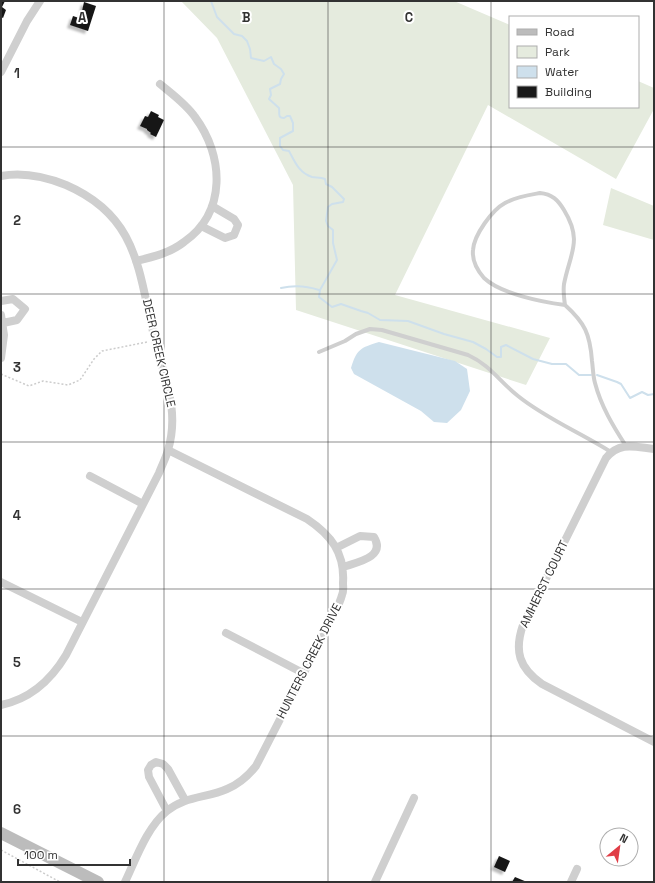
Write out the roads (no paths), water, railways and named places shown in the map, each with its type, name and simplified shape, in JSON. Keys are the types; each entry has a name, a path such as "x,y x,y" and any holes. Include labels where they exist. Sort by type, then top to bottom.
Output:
{"street":[{"path":"1,72 27,21 40,1"},
{"path":"136,261 159,255 175,248 190,238 201,226 216,195 217,178 214,154 208,137 187,107 160,84"},
{"name":"DEER CREEK CIRCLE","path":"1,176 14,175 38,177 61,183 82,193 100,206 116,222 128,239 136,261 146,296 155,340 173,411 172,430 168,450 159,472 59,667 48,680 24,697 1,705"},
{"path":"201,226 225,238 234,235 238,225 234,219 212,206"},
{"path":"1,301 13,299 25,309 17,320 2,319 4,340 1,358"},
{"path":"611,452 626,446 654,449"},
{"name":"HUNTERS CREEK DRIVE","path":"125,882 151,829 159,818 167,811 185,800 226,789 239,782 250,773 261,758 343,594 344,572 339,554 331,540 318,527 307,519 168,450"},
{"name":"AMHERST COURT","path":"611,452 606,458 523,625 519,640 520,658 529,673 542,684 654,742"},
{"path":"90,476 143,504"},
{"path":"336,548 360,536 374,536 377,543 377,550 371,556 343,567"},
{"path":"1,582 82,622"},
{"path":"226,633 303,673"},
{"path":"167,811 149,777 148,770 151,765 156,762 163,764 168,769 185,800"},
{"path":"375,882 414,798"},
{"path":"1,833 98,882"},
{"path":"571,882 577,869"}],"lane":[{"path":"565,305 564,283 573,252 575,239 567,214 555,197 547,194 533,195 506,202 495,210 475,241 472,255 475,267 484,278 512,292 541,301 565,305 573,313 588,334 594,381 600,398 610,421 626,446"},
{"path":"319,352 370,329 382,330 468,355 480,360 518,396 538,410 611,452"}],"water":[{"path":"379,342 455,361 467,369 470,391 461,410 447,423 434,422 421,411 354,374 351,368 357,353 367,346"}],"waterway":[{"path":"211,1 217,17 234,34 242,36 247,41 251,58 264,61 271,57 274,64 281,69 284,74 280,84 270,89 271,95 269,99 279,108 280,117 284,118 290,116 293,123 293,131 280,138 280,146 283,150 289,151 298,167 304,173 312,177 325,179 326,184 332,187 344,199 343,202 332,204 328,207 326,221 328,226 333,230 333,243 337,260 320,290 319,297 332,307 341,304 368,313 380,320 408,321 444,334 473,342 497,357 501,357 501,347 506,345 533,359 552,364 566,364 579,375 591,375"},
{"path":"281,288 300,286 319,290"},
{"path":"597,375 621,384 630,398 642,392 648,395 654,394"}]}
